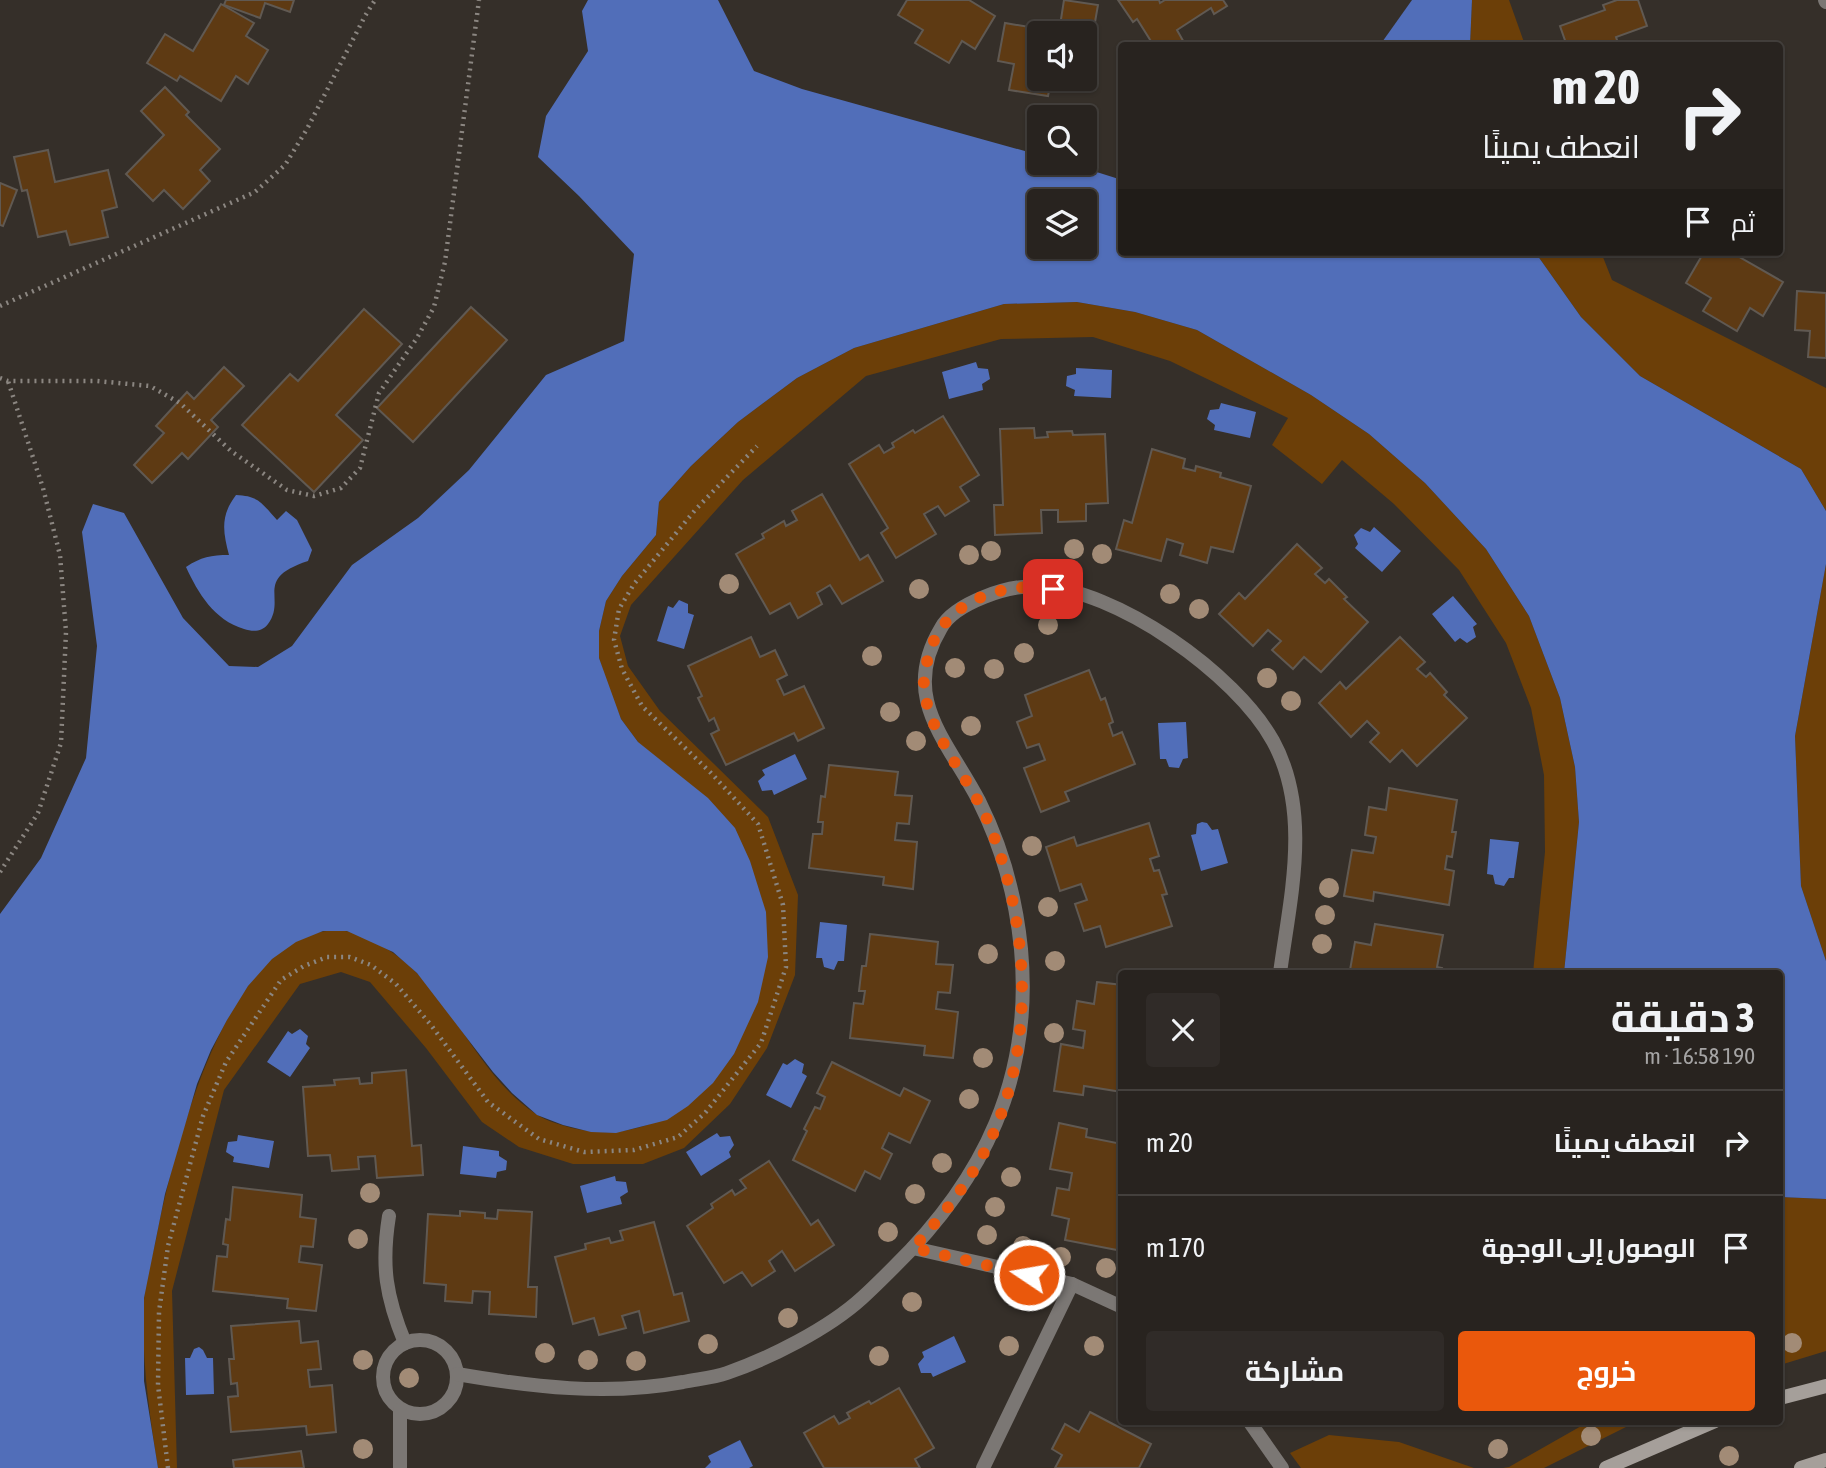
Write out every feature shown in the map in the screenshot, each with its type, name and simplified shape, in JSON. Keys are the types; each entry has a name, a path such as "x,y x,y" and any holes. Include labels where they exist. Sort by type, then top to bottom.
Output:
{"street":[{"path":"457,1374 543,1387 603,1390 651,1388 725,1374 795,1344 858,1302 949,1208 979,1162 1001,1112 1016,1060 1022,1006 1021,951 1014,900 1000,850 979,802 933,722 923,688 928,652 944,621 973,601 1001,590 1038,586 1069,591 1101,601 1155,630 1203,663 1246,701 1275,743 1292,790 1296,841 1280,970"},
{"path":"388,1216 384,1248 385,1280 391,1310 404,1343"},
{"path":"913,1248 1072,1284 1118,1305"},
{"path":"983,1468 1072,1284"},
{"path":"419,1340 433,1342 444,1349 453,1360 457,1374 456,1388 450,1401 439,1410 426,1415 413,1415 400,1410 390,1400 384,1388 382,1374 394,1350 404,1343 419,1340"},
{"path":"1783,1397 1826,1386"},
{"path":"400,1410 400,1468"},
{"path":"1251,1425 1282,1468"},
{"path":"1606,1468 1706,1425"},
{"path":"1801,1468 1826,1460"}],"path":[{"path":"0,306 255,192 285,165 375,0"},
{"path":"0,378 8,381 97,381 150,386 180,403 231,451 287,490 314,496 341,488 360,468 379,393 417,338 434,307 445,262 479,0"},
{"path":"0,872 38,813 61,743 66,632 60,555 43,488 8,381"},
{"path":"168,1468 158,1385 159,1312 168,1246 203,1116 221,1073 257,1013 281,980 304,966 327,957 350,957 371,965 396,984 431,1024 488,1102 539,1139 584,1152 634,1150 678,1137 705,1112 761,1043 786,967 783,905 758,824 711,773 642,706 622,669 614,640 619,609 634,584 696,509 757,446"}],"shaded area":[{"path":"1472,0 1509,0 1524,42 1470,42"},
{"path":"1538,256 1603,256 1612,280 1826,388 1826,511 1801,469 1640,376 1581,317"},
{"path":"1077,302 1135,312 1197,330 1311,395 1369,434 1425,483 1486,549 1529,616 1560,698 1575,767 1579,822 1564,970 1533,970 1545,852 1544,775 1531,708 1506,643 1459,570 1394,504 1342,460 1322,484 1272,445 1288,418 1170,361 1093,337 1001,339 866,376 743,480 631,605 620,636 628,666 660,711 768,817 798,895 795,975 767,1048 730,1104 684,1148 643,1164 573,1164 519,1147 482,1122 426,1048 370,982 341,972 300,984 224,1090 172,1291 177,1468 158,1468 149,1405 143,1321 146,1284 165,1197 193,1098 214,1046 239,999 269,961 304,937 345,931 372,941 401,959 422,979 493,1074 513,1095 544,1119 586,1131 621,1131 646,1125 676,1112 701,1093 734,1054 638,742 621,719 599,658 599,631 606,601 622,576 656,535 659,502 691,466 738,422 797,378 854,348 1004,304"},
{"path":"1826,564 1826,961 1801,886 1795,736"},
{"path":"1783,1197 1826,1199 1826,1351 1783,1364"},
{"path":"1583,1425 1630,1425 1544,1468 1503,1468"},
{"path":"1329,1435 1399,1442 1474,1468 1301,1468 1290,1453"}],"water":[{"path":"588,0 718,0 754,71 802,89 1027,152 1027,175 1097,175 1097,172 1118,179 1118,256 1538,256 1581,317 1640,376 1801,469 1826,511 1826,564 1795,736 1801,886 1826,961 1826,1199 1783,1197 1783,970 1564,970 1579,822 1575,767 1560,698 1529,616 1486,549 1425,483 1369,434 1311,395 1197,330 1135,312 1077,302 1004,304 854,348 797,378 738,422 691,466 659,502 656,535 622,576 606,601 599,631 599,658 621,719 638,742 708,798 735,828 750,861 766,912 768,957 758,1002 734,1054 713,1083 688,1106 667,1120 616,1133 591,1132 563,1125 537,1115 512,1093 417,973 393,952 347,931 323,931 296,942 272,959 248,986 211,1050 197,1084 165,1194 144,1298 144,1381 158,1468 0,1468 0,914 41,858 86,758 97,646 82,532 93,504 124,513 183,618 229,666 258,667 292,646 352,565 418,518 469,470 546,375 624,341 634,254 538,157 546,116 588,51 582,11"},
{"path":"1412,0 1472,0 1470,42 1382,42"},
{"path":"976,362 978,368 988,369 990,379 982,384 983,390 949,399 942,372"},
{"path":"1076,368 1112,370 1111,398 1074,396 1075,390 1066,386 1067,376 1076,374"},
{"path":"1221,403 1256,412 1250,438 1214,430 1215,425 1207,419 1210,410 1219,409"},
{"path":"236,495 256,499 277,520 286,511 297,520 312,550 308,561 291,568 276,582 273,615 266,627 257,631 233,625 216,612 202,596 186,567 206,557 229,555 224,524 227,510"},
{"path":"1374,527 1401,551 1382,572 1355,548 1358,544 1354,535 1361,528 1370,532"},
{"path":"1453,596 1477,624 1473,627 1476,637 1467,643 1460,638 1455,642 1432,614"},
{"path":"679,600 688,604 688,613 694,615 684,649 657,641 668,606 673,608"},
{"path":"1186,722 1188,758 1183,759 1179,768 1169,767 1166,759 1160,759 1158,723"},
{"path":"795,754 807,779 774,795 772,790 762,791 758,781 765,775 762,770"},
{"path":"1207,823 1212,830 1218,829 1228,863 1201,871 1191,835 1196,834 1197,824"},
{"path":"1490,839 1519,842 1514,878 1509,878 1504,886 1495,884 1493,875 1487,874"},
{"path":"820,922 847,925 844,961 838,961 834,970 824,967 822,958 816,958"},
{"path":"300,1029 308,1036 306,1044 310,1048 290,1077 267,1062 288,1031 292,1034"},
{"path":"795,1059 804,1064 802,1073 807,1076 791,1108 766,1095 783,1063 787,1065"},
{"path":"717,1133 720,1137 730,1136 734,1145 729,1152 731,1157 701,1176 686,1152"},
{"path":"238,1135 274,1141 269,1168 233,1162 234,1157 226,1152 228,1142 237,1141"},
{"path":"463,1146 499,1151 499,1156 507,1161 506,1170 497,1172 496,1178 460,1174"},
{"path":"615,1176 616,1181 626,1182 628,1192 620,1197 622,1204 587,1213 580,1186"},
{"path":"954,1336 966,1362 933,1377 931,1373 921,1373 918,1364 924,1357 922,1352"},
{"path":"199,1347 207,1358 213,1358 214,1394 186,1395 185,1358 190,1358 194,1349"},
{"path":"740,1440 753,1466 705,1468 711,1462 708,1456"}],"building":[{"path":"226,0 294,0 290,12 265,3 260,18 224,5"},
{"path":"907,0 969,0 995,16 975,49 962,41 949,63 915,43 923,30 898,15"},
{"path":"1064,0 1098,5 1095,21 1061,21"},
{"path":"1118,0 1159,0 1160,3 1165,0 1223,0 1227,6 1214,14 1211,8 1177,30 1184,42 1151,42 1137,19 1133,22"},
{"path":"1617,0 1638,0 1647,26 1616,37 1618,42 1566,42 1560,26 1605,10 1603,5"},
{"path":"221,4 254,23 246,36 268,50 248,84 236,76 221,101 180,76 177,81 147,63 165,34 193,51"},
{"path":"1005,23 1027,27 1027,91 1049,91 1048,96 1009,90 1014,64 998,61"},
{"path":"165,87 189,112 186,115 220,149 200,170 210,181 183,209 164,190 153,201 126,174 164,135 141,111"},
{"path":"48,150 55,182 108,170 117,207 102,211 108,237 70,245 66,231 38,237 27,190 22,191 14,157"},
{"path":"0,183 17,190 3,226 0,225"},
{"path":"1702,256 1738,256 1783,282 1763,316 1750,308 1737,331 1703,311 1711,298 1686,283"},
{"path":"1797,291 1826,293 1826,358 1808,357 1810,331 1795,330"},
{"path":"471,307 507,340 413,442 377,408"},
{"path":"364,309 402,344 336,415 363,440 314,492 242,425 290,374 298,381"},
{"path":"224,367 244,386 211,420 218,427 188,459 182,453 152,483 134,465 164,433 156,426 187,392 194,399"},
{"path":"943,416 979,475 960,487 969,501 945,516 938,506 924,514 936,534 896,558 881,533 888,528 849,464 879,445 884,453 894,447 892,443"},
{"path":"1034,428 1035,438 1048,437 1047,432 1072,431 1073,435 1105,434 1108,503 1086,504 1086,521 1058,522 1058,510 1041,510 1042,533 995,535 994,505 1003,505 1000,429"},
{"path":"1152,449 1185,459 1183,468 1195,471 1196,466 1221,473 1220,477 1251,486 1233,552 1211,547 1207,563 1180,555 1183,544 1167,539 1161,561 1116,549 1124,520 1132,523"},
{"path":"822,494 860,560 868,555 883,581 842,604 830,585 817,593 822,604 798,618 790,603 770,614 736,554 764,538 762,534 784,521 786,526 797,520 792,511"},
{"path":"1297,544 1322,568 1315,574 1325,583 1329,579 1347,597 1344,599 1368,622 1321,672 1304,657 1293,669 1272,650 1281,641 1268,630 1253,646 1219,614 1239,593 1245,599"},
{"path":"751,637 760,657 775,650 787,675 777,680 784,695 804,686 824,728 798,741 794,733 726,765 711,734 719,730 714,718 709,721 698,698 702,696 688,666"},
{"path":"1400,637 1425,662 1417,669 1426,677 1430,673 1447,692 1444,695 1467,718 1417,766 1402,750 1390,762 1370,742 1379,733 1367,721 1351,737 1319,703 1340,682 1346,689"},
{"path":"1089,670 1101,700 1105,698 1113,722 1109,724 1113,736 1122,732 1135,764 1065,792 1069,801 1041,812 1024,768 1045,760 1039,744 1027,748 1017,722 1032,716 1025,695"},
{"path":"829,765 898,772 895,795 912,796 909,824 897,823 895,840 917,842 913,889 883,885 884,877 809,868 813,834 822,834 823,822 818,822 821,796 825,797"},
{"path":"1389,788 1457,800 1452,832 1456,832 1452,857 1447,856 1445,869 1454,871 1449,905 1374,892 1373,901 1344,896 1352,850 1373,853 1376,837 1365,835 1369,807 1386,810"},
{"path":"1149,823 1159,856 1150,859 1154,871 1159,870 1167,894 1162,895 1172,926 1106,947 1100,926 1084,931 1075,904 1087,900 1081,884 1060,891 1046,847 1074,837 1077,846"},
{"path":"1375,924 1443,935 1437,967 1442,970 1350,970 1355,942 1371,945"},
{"path":"870,934 938,942 936,964 953,965 950,993 938,992 936,1009 958,1012 953,1058 924,1055 925,1046 850,1038 854,1003 863,1004 865,991 859,991 862,966 866,966"},
{"path":"1097,982 1118,985 1118,1091 1084,1086 1083,1095 1054,1091 1061,1044 1083,1048 1085,1031 1073,1029 1077,1001 1094,1004"},
{"path":"832,1062 900,1096 904,1088 930,1101 910,1143 889,1133 882,1148 892,1154 880,1179 865,1171 855,1191 793,1160 815,1107 820,1109 825,1097 817,1093"},
{"path":"406,1070 412,1146 421,1145 423,1175 377,1178 375,1156 358,1157 359,1169 332,1171 330,1155 308,1156 303,1087 335,1085 334,1080 359,1078 360,1084 372,1083 372,1073"},
{"path":"1059,1123 1087,1129 1086,1137 1118,1143 1118,1250 1065,1240 1069,1219 1052,1215 1057,1188 1069,1190 1072,1173 1050,1169"},
{"path":"769,1161 811,1225 818,1220 834,1245 795,1271 782,1251 769,1261 775,1271 752,1286 742,1272 724,1283 687,1226 713,1208 711,1204 732,1190 735,1195 746,1188 740,1180"},
{"path":"233,1187 302,1195 300,1217 316,1219 313,1247 301,1246 299,1262 322,1265 316,1311 287,1308 288,1299 213,1291 217,1256 227,1257 228,1245 223,1244 226,1219 230,1220"},
{"path":"498,1210 532,1212 528,1287 537,1287 536,1317 489,1314 490,1292 473,1291 472,1303 445,1301 446,1285 424,1283 428,1214 460,1216 460,1211 485,1213 485,1218 497,1219"},
{"path":"654,1222 674,1295 682,1293 689,1321 644,1333 639,1311 622,1316 626,1328 599,1335 594,1318 573,1324 555,1257 586,1249 585,1244 609,1238 611,1243 623,1240 620,1231"},
{"path":"299,1321 301,1343 318,1341 321,1369 308,1370 310,1387 332,1385 336,1432 307,1435 306,1426 231,1432 228,1397 238,1396 237,1383 231,1384 229,1359 234,1359 231,1326"},
{"path":"899,1388 934,1448 915,1459 920,1468 824,1468 804,1433 834,1416 839,1424 850,1418 847,1413 869,1401 871,1404"},
{"path":"1090,1412 1151,1444 1139,1468 1055,1468 1062,1455 1052,1449 1065,1424 1079,1432"},
{"path":"301,1451 304,1468 234,1468 233,1460"}],"route":[{"path":"1029,1275 913,1248 949,1208 979,1162 1001,1112 1016,1060 1022,1006 1021,951 1014,900 1000,850 979,802 933,722 923,688 928,652 944,621 973,601 1001,590 1038,586 1053,589"}]}
